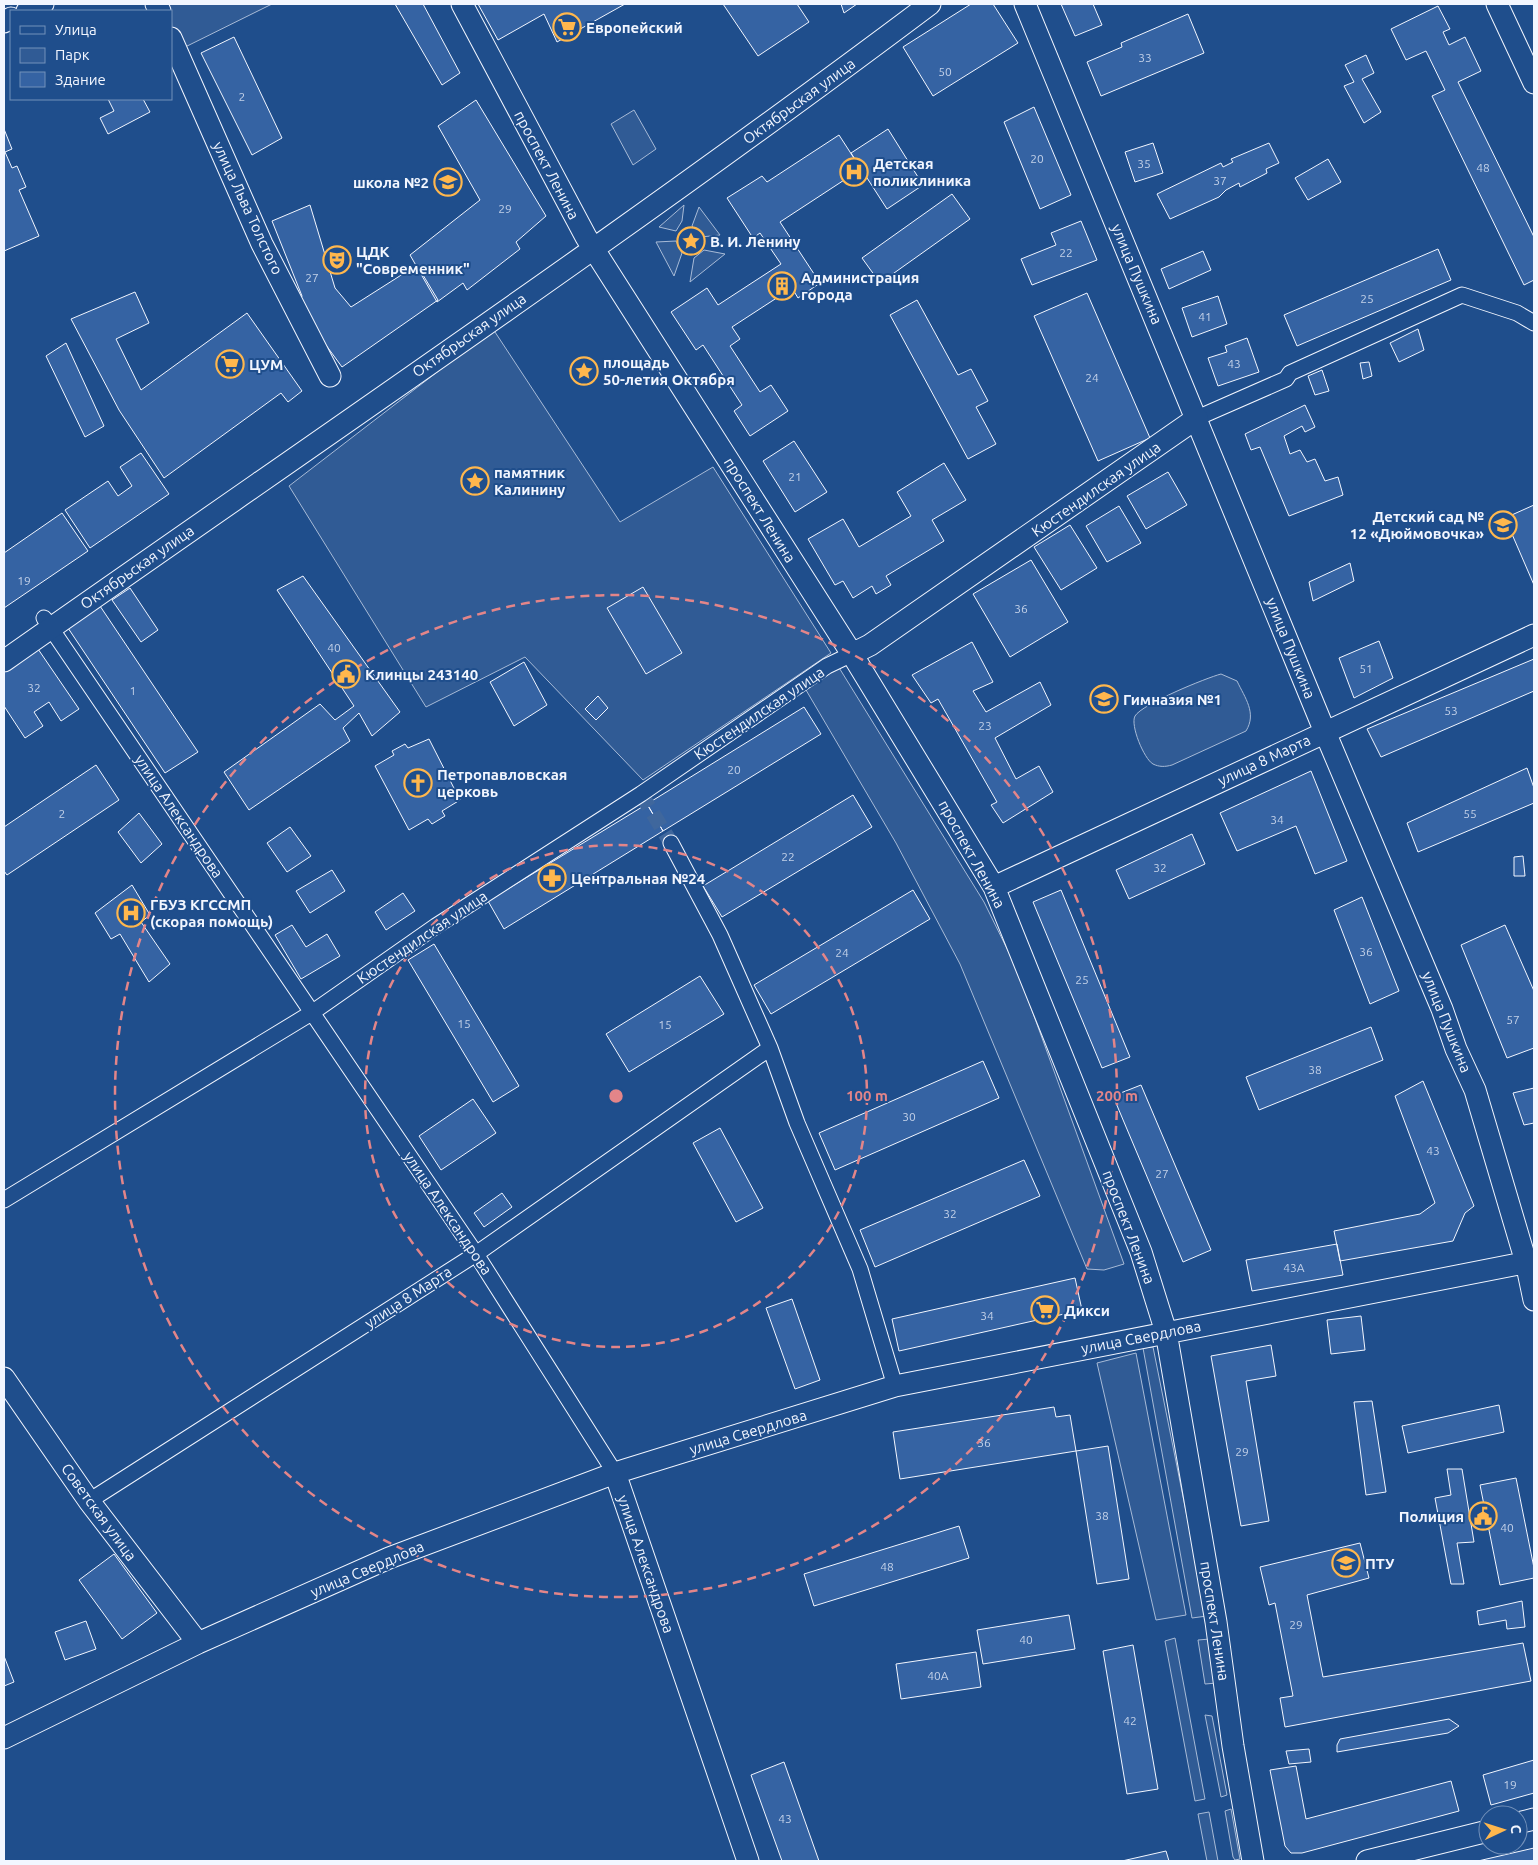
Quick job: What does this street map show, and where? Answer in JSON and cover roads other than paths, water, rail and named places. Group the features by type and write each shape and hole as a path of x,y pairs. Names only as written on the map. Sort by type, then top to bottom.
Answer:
{"main road":[{"path":"28,10 43,4"},
{"name":"проспект Ленина","path":"462,4 589,243 852,654 994,888 1140,1252 1166,1332 1215,1612 1233,1746 1253,1861"},
{"name":"Октябрьская улица","path":"589,243 917,4"},
{"name":"Октябрьская улица","path":"4,646 48,622 589,243 813,92 930,4"},
{"name":"улица Пушкина","path":"1025,4 1325,732 1442,1009 1456,1050 1475,1090 1530,1262 1534,1300"},
{"path":"1496,4 1534,83"},
{"name":"улица Льва Толстого","path":"172,40 262,244 330,376"},
{"name":"Кюстендилская улица","path":"852,654 870,646 1197,418"},
{"name":"Октябрьская улица","path":"4,661 48,622"},
{"name":"улица 8 Марта","path":"994,888 1534,635"},
{"name":"улица Свердлова","path":"4,1738 198,1643 389,1558 615,1472 896,1386 1530,1262"},
{"name":"Советская улица","path":"4,1378 89,1501 198,1643"},
{"name":"улица Александрова","path":"615,1472 748,1861"},
{"path":"1367,1861 1478,1833"}],"street":[{"name":"Кюстендилская улица","path":"1197,418 1286,379 1290,373 1462,295 1517,313 1534,323"},
{"name":"улица Александрова","path":"48,622 476,1254 615,1472"},
{"name":"Кюстендилская улица","path":"4,1200 313,1012 436,926 641,794 827,666 852,654"},
{"path":"671,843 720,935 770,1048 797,1124 860,1269 896,1386"},
{"name":"улица 8 Марта","path":"89,1501 476,1254 770,1048"}],"tunnel":[{"path":"641,794 671,843"}],"place":[{"name":"Европейский","path":"567,27"},
{"name":"Детская поликлиника","path":"854,172"},
{"name":"школа №2","path":"448,182"},
{"name":"В. И. Ленину","path":"691,241"},
{"name":"ЦДК \"Современник\"","path":"337,260"},
{"name":"Администрация города","path":"782,286"},
{"name":"ЦУМ","path":"230,364"},
{"name":"площадь 50-летия Октября","path":"584,371"},
{"name":"памятник Калинину","path":"475,481"},
{"name":"Детский сад № 12 «Дюймовочка»","path":"1503,525"},
{"name":"Клинцы 243140","path":"346,674"},
{"name":"Гимназия №1","path":"1104,699"},
{"name":"Петропавловская церковь","path":"418,783"},
{"name":"Центральная №24","path":"552,878"},
{"name":"ГБУЗ КГССМП (скорая помощь)","path":"131,913"},
{"name":"Дикси","path":"1045,1310"},
{"name":"Полиция","path":"1483,1516"},
{"name":"ПТУ","path":"1346,1563"}]}
